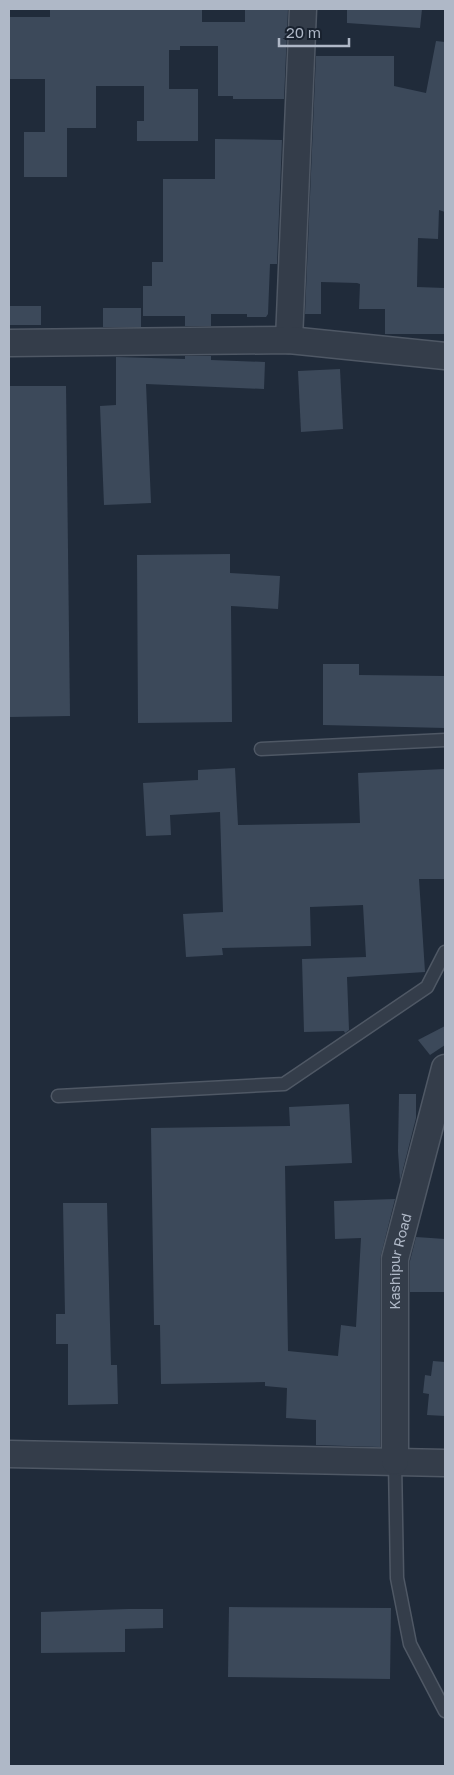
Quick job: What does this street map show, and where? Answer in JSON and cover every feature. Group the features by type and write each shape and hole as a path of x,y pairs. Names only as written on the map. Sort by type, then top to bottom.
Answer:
{"street":[{"path":"289,340 303,9"},
{"path":"9,343 289,340 445,356"},
{"name":"Kashipur Road","path":"395,1461 395,1259 445,1068"},
{"path":"9,1454 445,1463"}],"lane":[{"path":"261,749 445,740"},
{"path":"58,1096 284,1084 427,986 445,952"},
{"path":"395,1461 397,1578 410,1644 445,1711"}],"building":[{"path":"50,9 202,9 202,22 245,22 245,9 288,9 284,99 233,99 233,96 218,96 218,46 180,46 180,50 169,50 169,89 198,89 198,141 137,141 137,121 144,121 144,86 96,86 96,128 67,128 67,177 24,177 24,132 45,132 45,79 9,79 9,17 50,17"},
{"path":"347,9 422,9 420,28 347,23"},
{"path":"436,41 445,42 445,212 439,210 438,239 418,238 417,287 445,288 445,334 385,334 385,309 359,309 360,284 357,283 321,282 321,314 305,314 316,56 394,56 394,86 426,93"},
{"path":"215,139 282,140 277,264 270,264 268,314 266,317 247,317 247,314 211,314 211,326 185,326 185,316 143,316 143,286 152,286 152,262 163,262 163,179 215,179"},
{"path":"9,306 41,306 41,325 9,325"},
{"path":"103,308 141,308 141,327 103,327"},
{"path":"185,356 211,356 211,360 265,362 264,389 146,384 151,503 104,505 100,406 116,405 116,357 185,359"},
{"path":"340,369 343,429 301,432 298,371"},
{"path":"9,386 66,386 70,716 10,717"},
{"path":"230,554 230,573 280,576 278,609 231,606 232,722 138,723 137,555"},
{"path":"323,664 359,664 359,675 445,676 445,728 323,725"},
{"path":"235,768 238,825 360,823 358,773 445,769 445,879 419,879 425,972 347,977 349,1030 345,1033 344,1031 304,1032 302,959 366,957 363,905 310,907 311,946 222,948 223,955 186,957 183,914 223,912 220,812 170,815 171,835 146,836 143,783 198,780 198,770"},
{"path":"445,1026 445,1045 430,1055 418,1040"},
{"path":"399,1094 416,1094 416,1118 400,1181 398,1151"},
{"path":"349,1104 352,1163 285,1166 288,1351 338,1356 341,1325 356,1327 361,1238 335,1239 334,1201 395,1199 380,1259 380,1447 316,1445 316,1420 286,1418 287,1388 265,1386 265,1382 161,1384 160,1325 154,1325 151,1128 290,1126 289,1107"},
{"path":"63,1203 107,1203 111,1365 117,1365 118,1404 68,1405 68,1344 56,1344 56,1314 65,1314"},
{"path":"416,1237 445,1239 445,1292 410,1292 410,1261"},
{"path":"433,1361 445,1362 445,1416 427,1415 429,1394 423,1393 425,1375 431,1376"},
{"path":"229,1607 391,1608 390,1679 228,1677"},
{"path":"163,1609 163,1628 125,1629 125,1652 41,1653 41,1612"}]}
